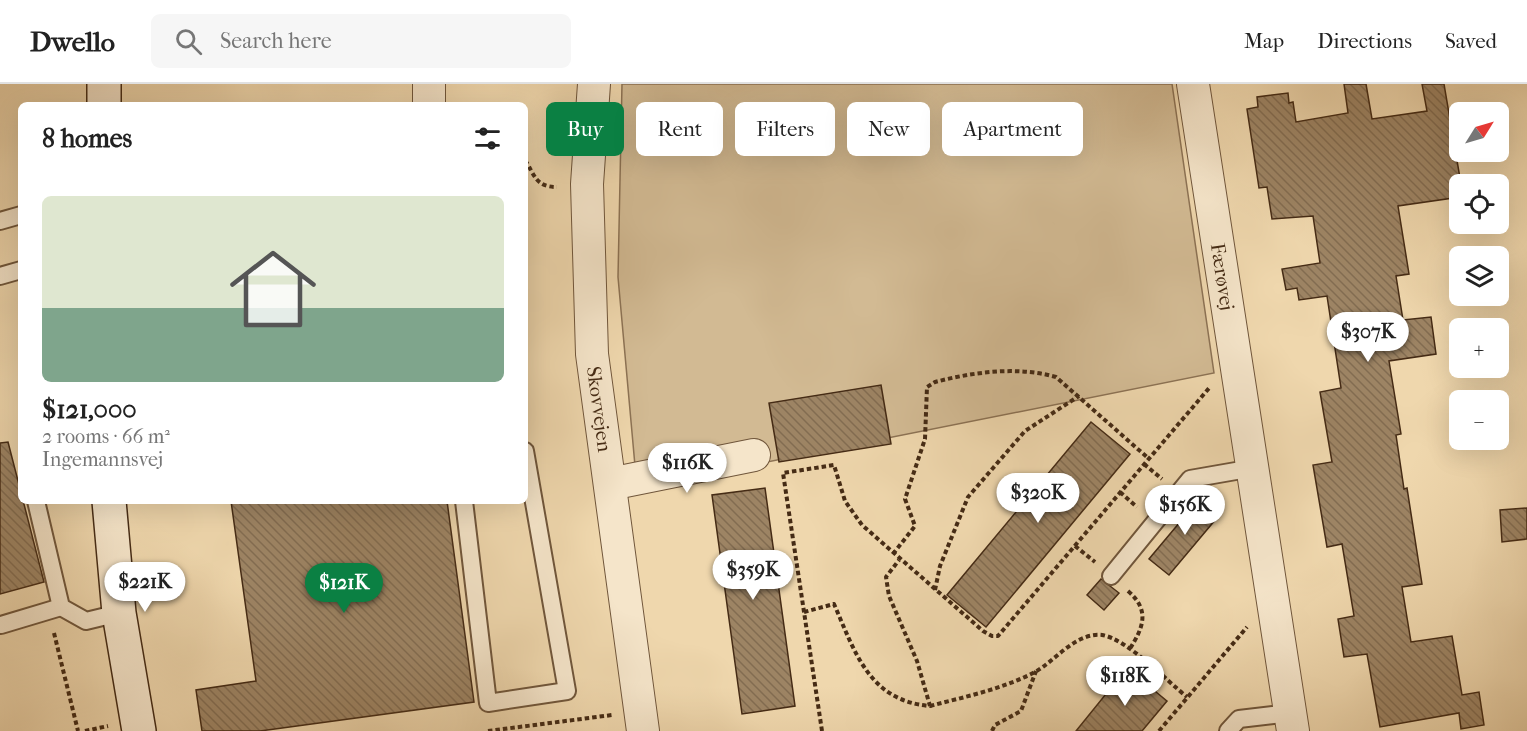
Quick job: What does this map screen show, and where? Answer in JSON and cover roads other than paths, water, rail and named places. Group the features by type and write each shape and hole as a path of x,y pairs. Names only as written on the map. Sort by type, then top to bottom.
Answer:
{"street":[{"path":"104,84 104,102"},
{"path":"429,84 429,102"},
{"name":"Skovvejen","path":"594,84 587,184 592,354 641,721"},
{"name":"Færøvej","path":"1193,84 1292,722"},
{"path":"610,484 754,455"},
{"path":"109,504 120,613 139,731"}],"lane":[{"path":"0,221 18,216"},
{"path":"0,276 18,271"},
{"path":"464,504 488,703 567,691 528,468"},
{"path":"1111,576 1190,479 1252,468"},
{"path":"37,504 61,607"},
{"path":"1,625 61,607 86,621 120,613"},
{"name":"Færøvej","path":"1228,731 1239,718 1292,722"}]}
